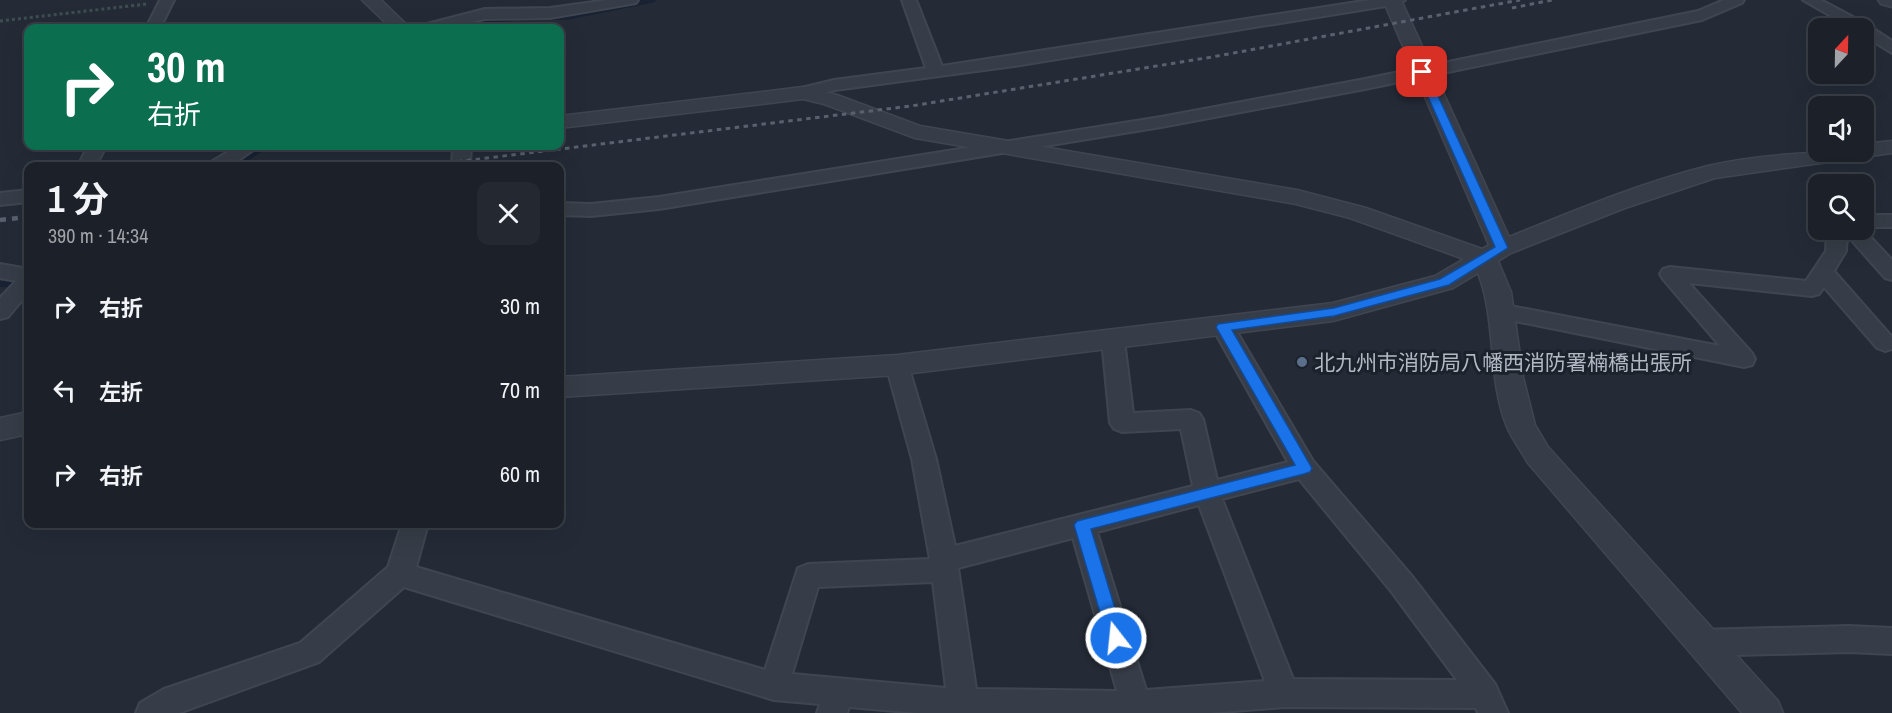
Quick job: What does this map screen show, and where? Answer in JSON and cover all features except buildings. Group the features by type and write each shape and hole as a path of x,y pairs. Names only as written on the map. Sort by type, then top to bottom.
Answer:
{"street":[{"path":"371,0 397,24"},
{"path":"444,24 485,14 550,13 631,0"},
{"path":"909,0 922,30 934,70"},
{"path":"564,122 803,93 834,85 1014,61 1394,0 1493,253 1509,377 1521,426 1538,455 1701,643 1765,713"},
{"path":"564,209 591,210 659,203 1161,122 1702,15 1737,0"},
{"path":"1810,0 1861,27 1892,48"},
{"path":"1887,0 1892,2"},
{"path":"155,24 166,1"},
{"path":"803,93 830,99 915,132 1297,197 1493,253"},
{"path":"1874,149 1892,147"},
{"path":"224,162 244,150"},
{"path":"564,387 897,364 1334,312 1444,282 1493,253 1617,203 1712,172 1808,159"},
{"path":"0,199 24,196"},
{"path":"1874,220 1892,221"},
{"path":"1500,310 1744,359 1670,274 1812,289 1836,251 1837,240"},
{"path":"1862,240 1892,273"},
{"path":"0,271 24,277"},
{"path":"1823,272 1885,344"},
{"path":"0,312 24,283"},
{"path":"1223,327 1304,468 1401,584 1489,704"},
{"path":"1113,340 1122,423 1191,419 1207,493 1284,693"},
{"path":"897,364 924,459 945,565 962,708"},
{"path":"0,429 24,424"},
{"path":"774,686 808,576 945,565 1082,525 1304,468"},
{"path":"1082,525 1136,705"},
{"path":"151,713 175,699 309,653 400,574 414,528"},
{"path":"400,574 774,686 836,702 962,708 1136,705 1284,693 1489,704"},
{"path":"1701,643 1849,639 1892,641"}],"path":[{"path":"0,21 166,1"}],"waterway":[{"path":"469,24 497,19 569,17 653,0"},
{"path":"241,162 260,150"},
{"path":"0,284 24,285"}],"railway":[{"path":"564,149 911,106 1212,57 1520,0"},
{"path":"1512,8 1552,0"},
{"path":"455,162 552,150"},
{"path":"0,220 24,217"}],"place":[{"name":"北九州市消防局八幡西消防署楠橋出張所","path":"1302,362"}],"route":[{"path":"1116,638 1082,525 1304,468 1223,327 1334,312 1444,282 1502,248 1422,72"}]}
